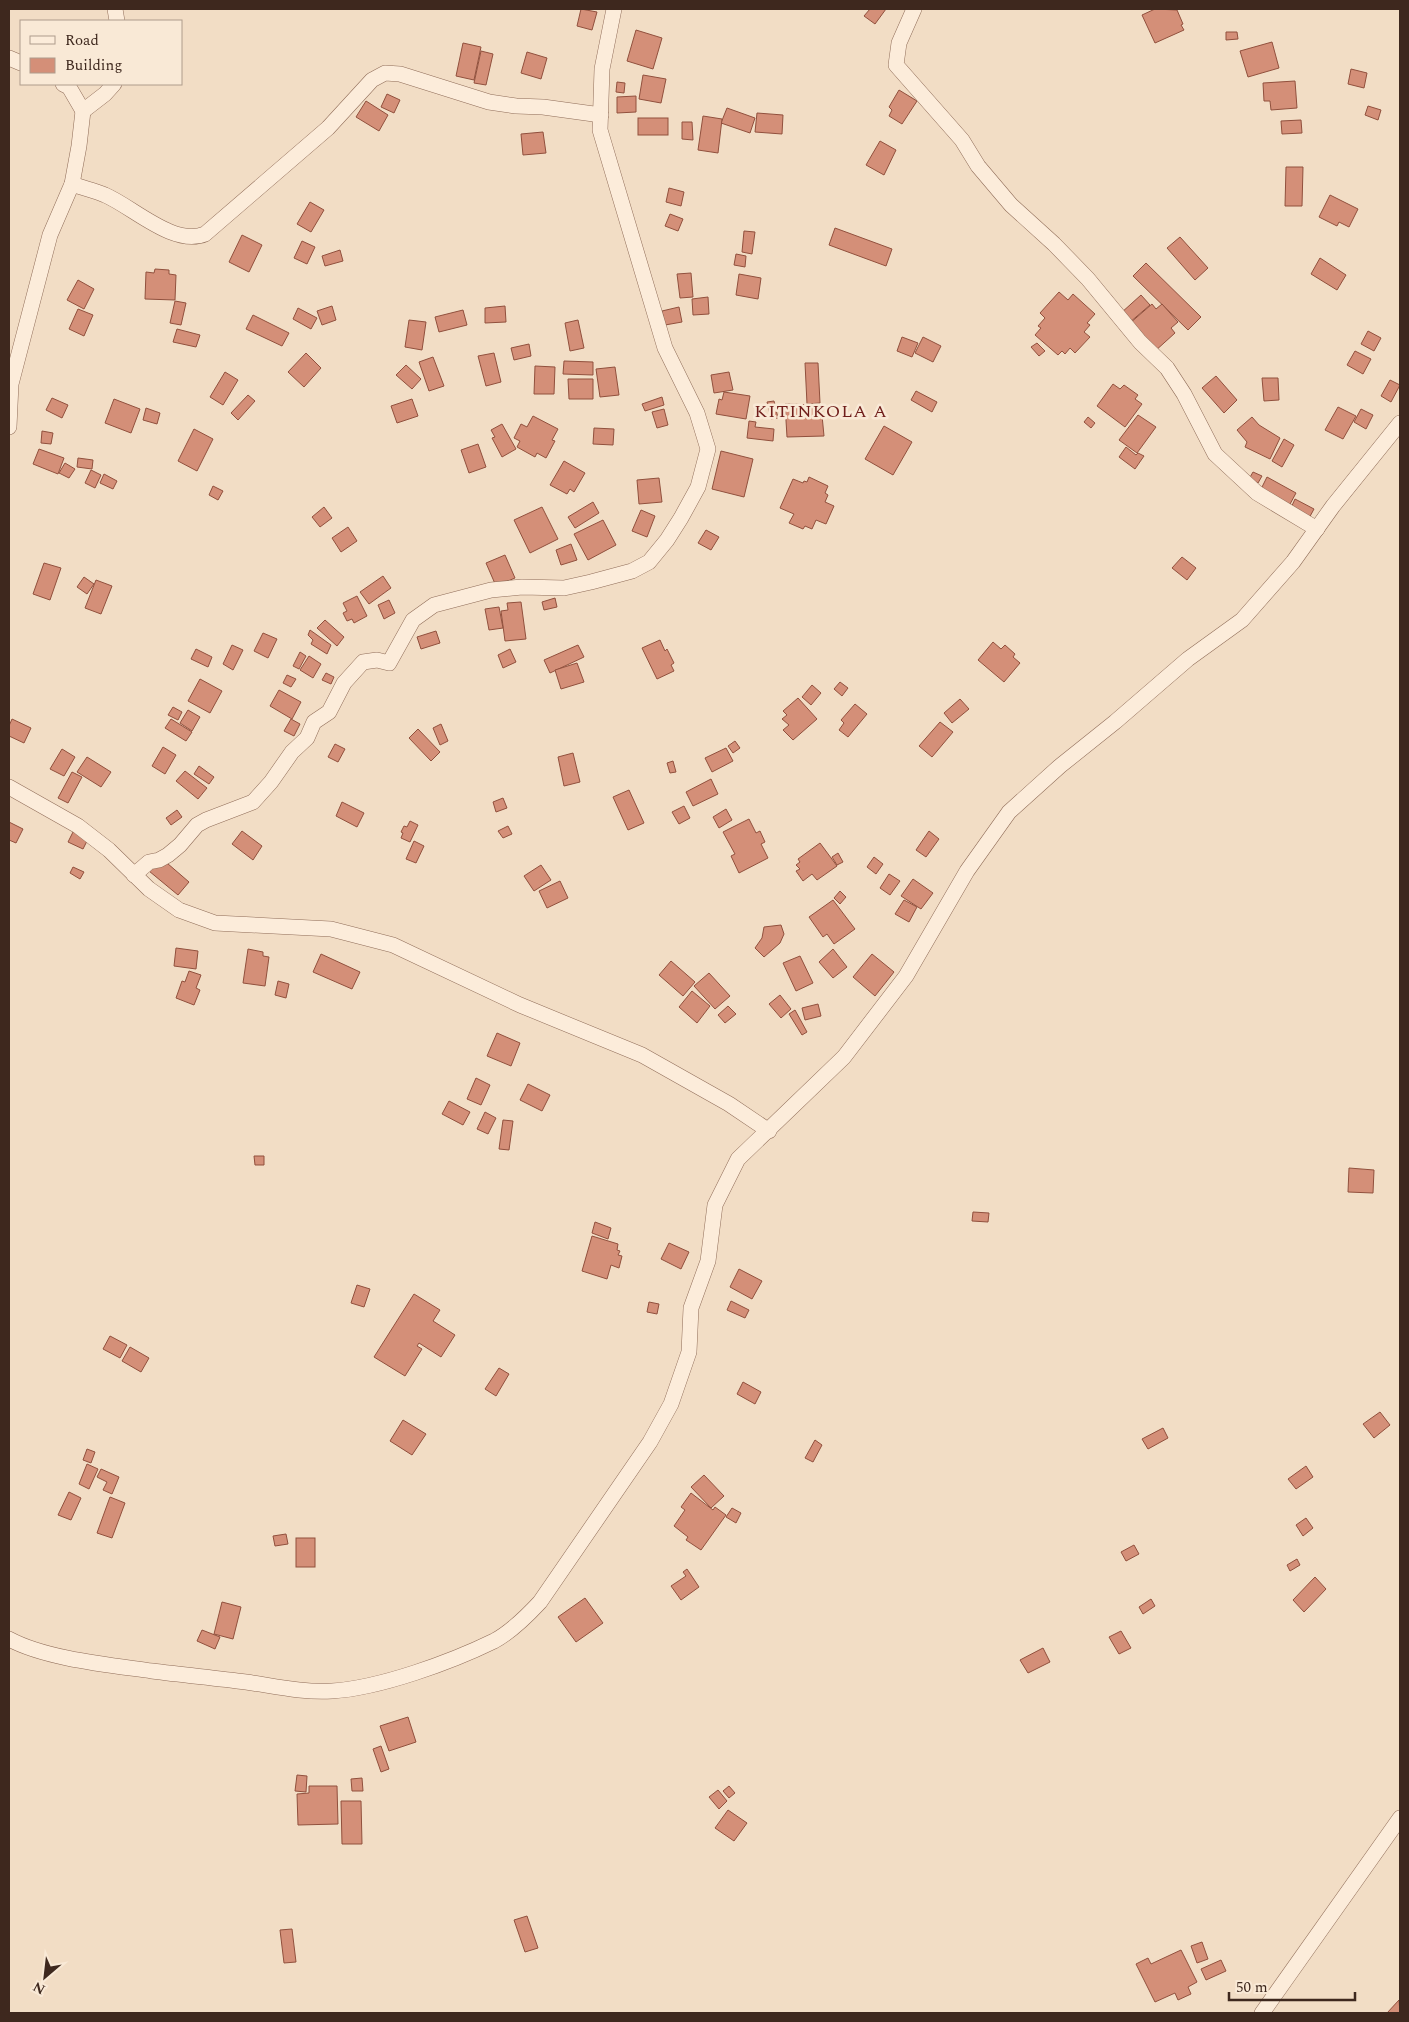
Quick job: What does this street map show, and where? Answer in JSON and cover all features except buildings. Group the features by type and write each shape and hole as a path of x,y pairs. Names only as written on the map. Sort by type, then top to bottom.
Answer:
{"street":[{"path":"134,875 149,862 159,860 168,855 202,823 218,814 253,802 271,782 292,752 307,738 314,722 329,712 344,683 363,662 377,660 389,663 408,626 422,612 434,605 491,590 522,587 564,588 632,571 649,562 682,518 698,487 708,449 697,413 665,348 600,130 602,69 614,9"},
{"path":"914,9 899,43 896,65 962,140 978,166 1011,205 1054,244 1088,279 1140,342 1167,368 1184,394 1215,454 1256,493 1317,529"},
{"path":"72,184 107,196 147,220 175,232 187,237 198,237 205,234 328,128 372,80 384,73 400,74 489,102 600,115"},
{"path":"9,427 10,384 50,235 72,184 83,111 70,87 65,85"},
{"path":"83,111 105,94 113,85"},
{"path":"9,1639 18,1644 49,1653 105,1664 291,1689 332,1691 373,1684 413,1673 495,1640 525,1618 540,1602 650,1442 671,1404 689,1352 691,1308 708,1261 712,1218 718,1196 738,1160 770,1131 844,1057 906,976 967,871 1009,812 1060,766 1115,722 1188,659 1242,620 1293,562 1400,423"},
{"path":"9,787 78,826 109,850 149,889 179,910 214,924 332,929 393,945 520,1005 642,1055 728,1104 770,1131"},
{"path":"1262,2013 1400,1818"}],"district":[{"name":"KITINKOLA A","path":"821,411"}]}
